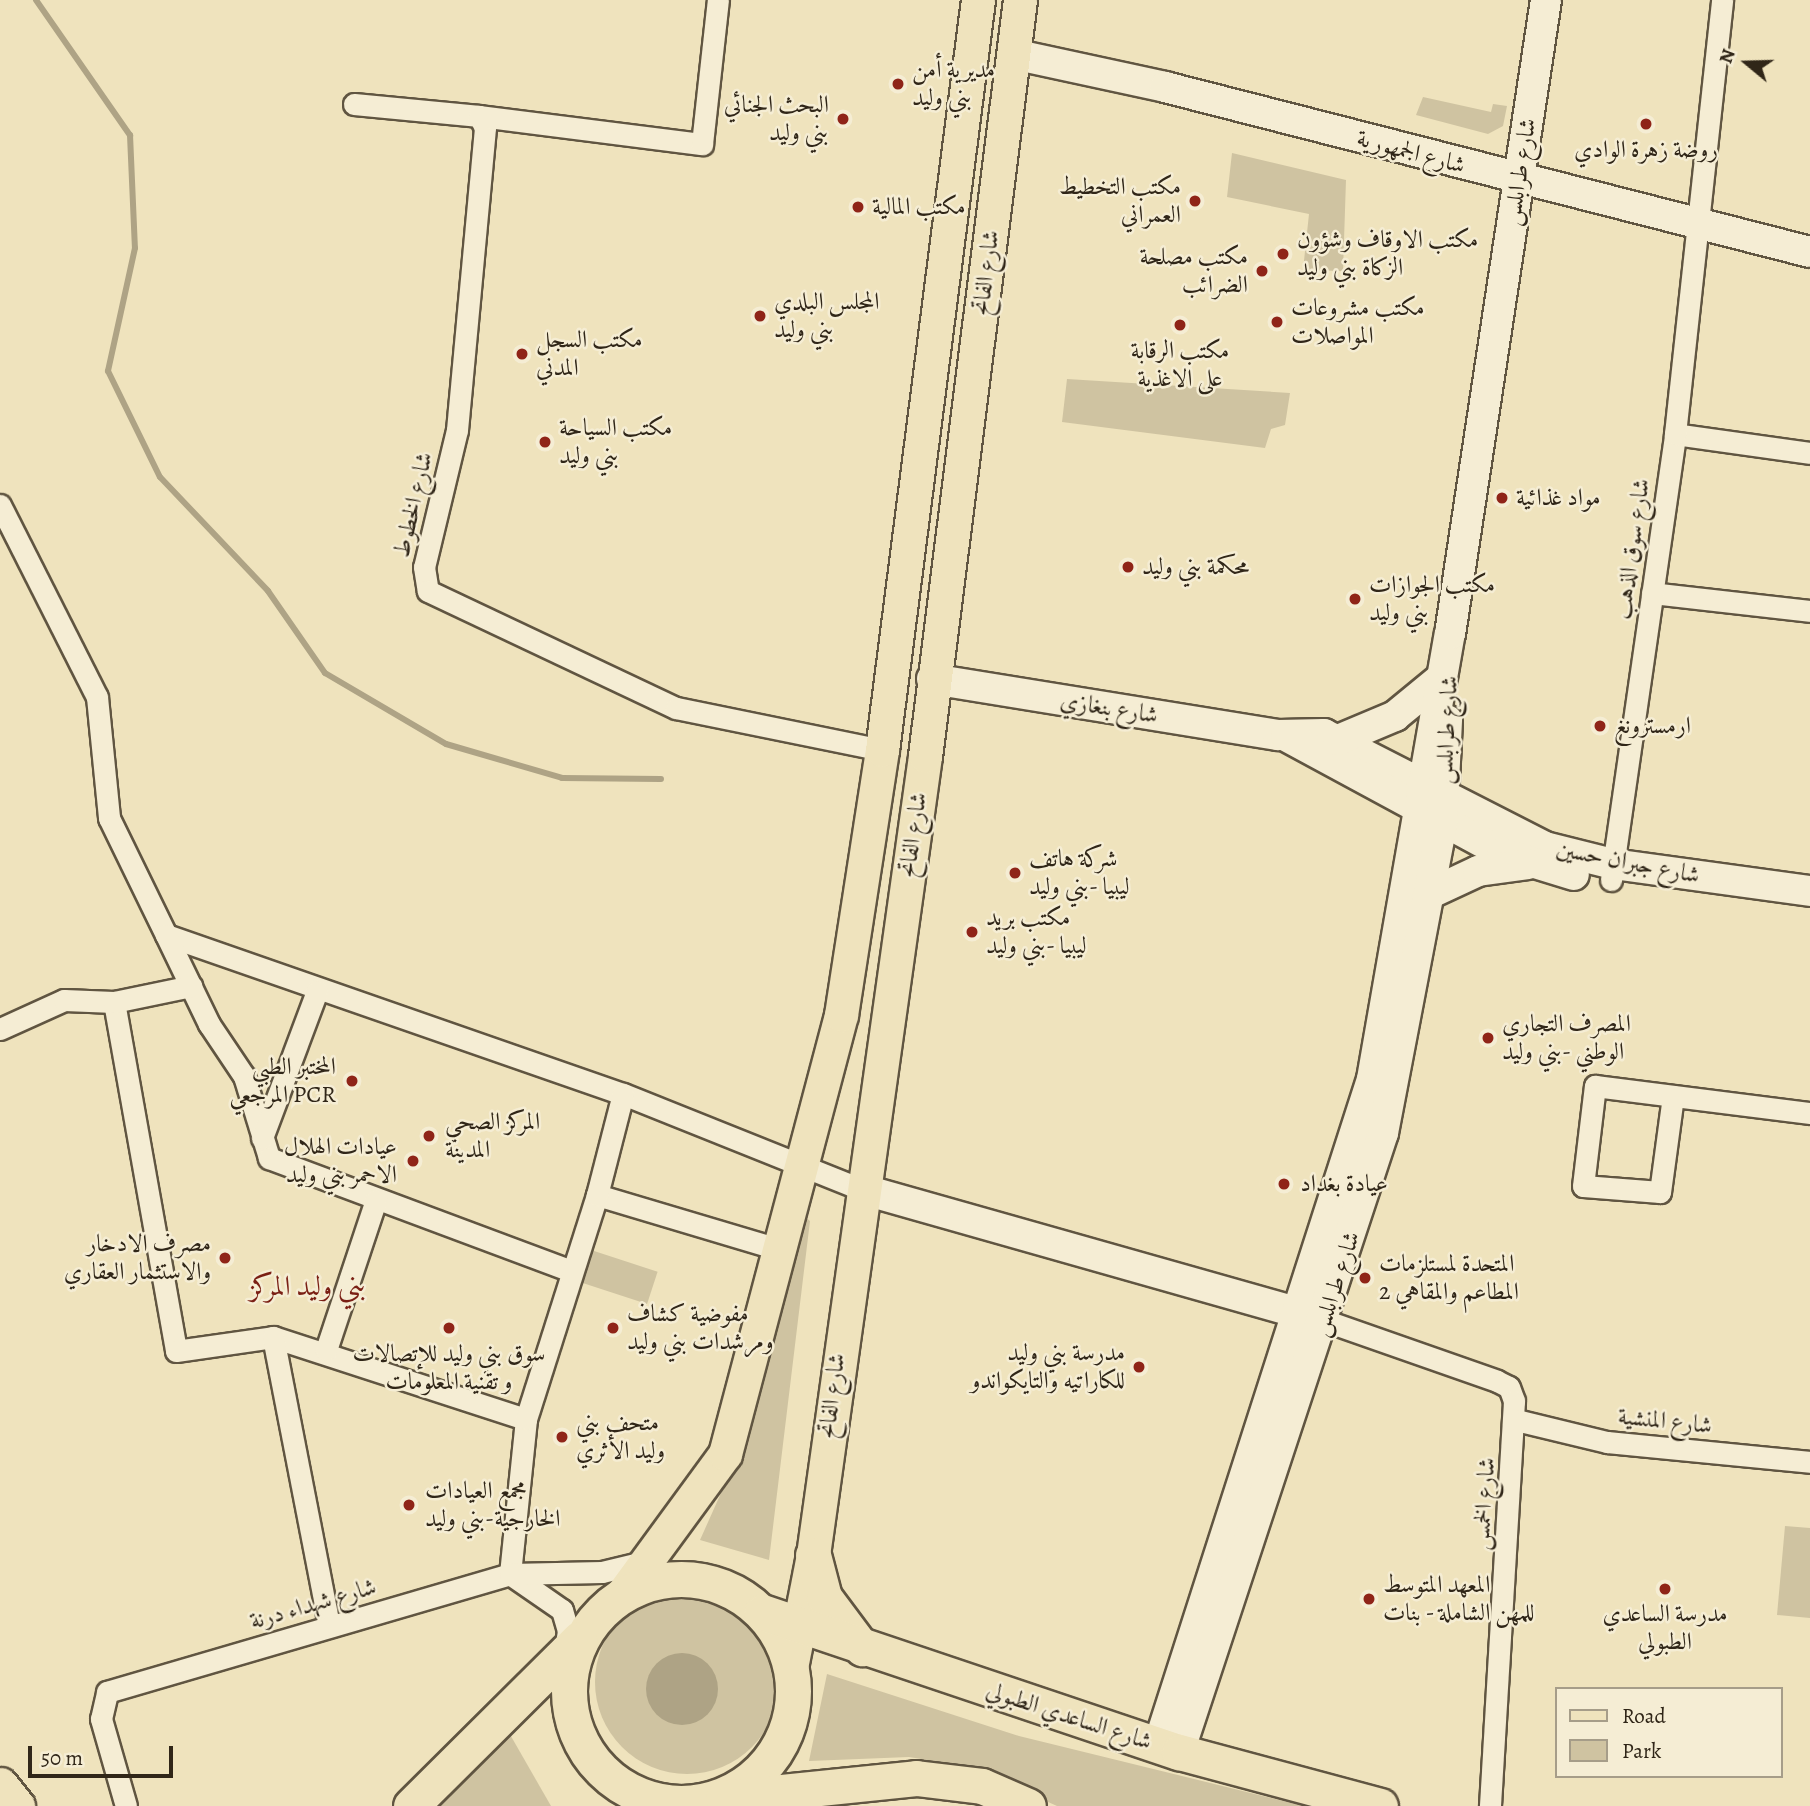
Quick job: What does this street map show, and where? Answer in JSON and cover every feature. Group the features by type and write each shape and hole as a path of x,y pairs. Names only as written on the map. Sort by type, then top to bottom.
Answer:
{"highway":[{"path":"813,1555 824,1597 862,1648"},
{"path":"411,1806 564,1656 621,1596 661,1580 698,1579 732,1590 762,1612 791,1668 788,1725 774,1754 752,1778 713,1799"},
{"name":"شارع الساعدي الطبولي","path":"762,1612 802,1629 1168,1749 1380,1806"},
{"path":"588,1629 572,1669 577,1732 617,1783 661,1805 916,1778 982,1786 1028,1806"},
{"path":"0,1785 17,1806"}],"main road":[{"name":"شارع الفاتح","path":"621,1596 651,1560 724,1454 781,1251 850,965 882,750 978,0"},
{"name":"شارع الفاتح","path":"791,1668 802,1629 813,1555 861,1189 893,976 1020,0"},
{"name":"شارع طرابلس","path":"1168,1749 1312,1316 1383,1133 1442,823 1432,785 1439,680 1450,634 1546,0"},
{"name":"شارع الجمهورية","path":"1013,54 1166,87 1518,181 1810,252"},
{"name":"شارع طرابلس","path":"1312,1316 1372,1079 1416,808 1432,785 1445,737 1450,634"},
{"name":"شارع بنغازي","path":"932,679 1286,736 1338,740"},
{"path":"1338,740 1378,725 1439,680"},
{"path":"1286,736 1442,823 1531,864"},
{"path":"1445,737 1477,813"},
{"name":"شارع جبران حسين","path":"1338,740 1432,785 1477,813 1545,847 1612,872"},
{"path":"1380,790 1409,848"},
{"path":"1429,894 1478,871 1531,864 1810,891"},
{"path":"850,965 893,976"},
{"path":"861,1189 1312,1316"}],"street":[{"path":"354,104 479,116 702,144 718,0"},
{"name":"شارع سوق الذهب","path":"1612,872 1675,434 1700,225 1722,0"},
{"name":"شارع الخطوط","path":"479,116 485,141 457,430 424,567 428,591 676,708 882,750"},
{"path":"1675,434 1810,453"},
{"path":"0,505 97,697 109,818 191,986 244,1076 269,1158 571,1271"},
{"path":"1652,593 1810,611"},
{"path":"166,935 294,975 317,991 623,1094 802,1163 861,1189"},
{"path":"0,1029 64,1000 114,1002 191,986"},
{"path":"262,1139 317,991"},
{"path":"114,1002 176,1351 273,1337 326,1350 526,1419"},
{"path":"1673,1096 1660,1192 1583,1186 1595,1086 1810,1113"},
{"path":"564,1656 568,1631 562,1610 510,1574 526,1419 597,1195 623,1094"},
{"path":"597,1195 781,1251"},
{"path":"326,1350 376,1200"},
{"name":"شارع الخمس","path":"1312,1316 1509,1387 1516,1420 1490,1806"},
{"path":"273,1337 329,1626"},
{"name":"شارع المنشية","path":"1516,1420 1606,1442 1810,1462"},
{"name":"شارع شهداء درنة","path":"126,1806 101,1719 107,1692 510,1574 602,1572 651,1560"}],"green space":[{"path":"1423,97 1491,112 1493,104 1507,106 1503,126 1488,134 1416,115"},
{"path":"1232,153 1346,180 1343,271 1303,270 1309,214 1227,197"},
{"path":"1067,379 1290,393 1285,425 1271,429 1265,448 1062,422"},
{"path":"803,1215 810,1221 769,1560 700,1540 738,1455"},
{"path":"591,1250 658,1272 647,1304 580,1282"},
{"path":"1785,1526 1810,1528 1810,1618 1777,1615"},
{"path":"687,1590 722,1597 752,1617 772,1647 779,1682 772,1717 752,1747 722,1767 687,1774 652,1767 622,1747 602,1717 595,1682 602,1647 622,1617 652,1597"},
{"path":"827,1674 1019,1736 1304,1806 1057,1806 970,1767 909,1757 809,1761"},
{"path":"508,1731 551,1806 437,1806"}],"shaded area":[{"path":"682,1653 702,1659 712,1669 718,1689 712,1709 702,1719 682,1725 662,1719 652,1709 646,1689 652,1669 662,1659"}],"waterway":[{"path":"36,0 130,135 135,248 108,371 160,477 268,591 325,673 446,744 562,778 661,779"}],"place":[{"name":"مديرية أمن بني وليد","path":"898,84"},
{"name":"البحث الجنائي بني وليد","path":"843,119"},
{"name":"روضة زهرة الوادي","path":"1646,124"},
{"name":"مكتب التخطيط العمراني","path":"1195,201"},
{"name":"مكتب المالية","path":"858,207"},
{"name":"مكتب الاوقاف وشؤون الزكاة بني وليد","path":"1283,254"},
{"name":"مكتب مصلحة الضرائب","path":"1262,271"},
{"name":"المجلس البلدي بني وليد","path":"760,316"},
{"name":"مكتب مشروعات المواصلات","path":"1277,322"},
{"name":"مكتب الرقابة على الاغذية","path":"1180,325"},
{"name":"مكتب السجل المدني","path":"522,354"},
{"name":"مكتب السياحة بني وليد","path":"545,442"},
{"name":"مواد غذائية","path":"1502,498"},
{"name":"محكمة بني وليد","path":"1128,567"},
{"name":"مكتب الجوازات بني وليد","path":"1355,599"},
{"name":"ارمسترونغ","path":"1600,726"},
{"name":"شركة هاتف ليبيا -بني وليد","path":"1015,873"},
{"name":"مكتب بريد ليبيا -بني وليد","path":"972,932"},
{"name":"المصرف التجاري الوطني -بني وليد","path":"1488,1038"},
{"name":"المختبر الطبي المرجعي PCR","path":"352,1081"},
{"name":"المركز الصحي المدينة","path":"429,1136"},
{"name":"عيادات الهلال الاحمر بني وليد","path":"413,1161"},
{"name":"عيادة بغداد","path":"1284,1184"},
{"name":"مصرف الادخار والاستثمار العقاري","path":"225,1258"},
{"name":"المتحدة لمستلزمات المطاعم والمقاهي 2","path":"1365,1278"},
{"name":"سوق بني وليد للإتصالات و تقنية المعلومات","path":"449,1328"},
{"name":"مفوضية كشاف ومرشدات بني وليد","path":"613,1328"},
{"name":"مدرسة بني وليد للكاراتيه والتايكواندو","path":"1139,1367"},
{"name":"متحف بني وليد الأثري","path":"562,1437"},
{"name":"مجمع العيادات الخارجية-بني وليد","path":"409,1505"},
{"name":"مدرسة الساعدي الطبولي","path":"1665,1589"},
{"name":"المعهد المتوسط للمهن الشاملة - بنات","path":"1369,1599"}],"district":[{"name":"بني وليد المركز","path":"308,1286"}]}
